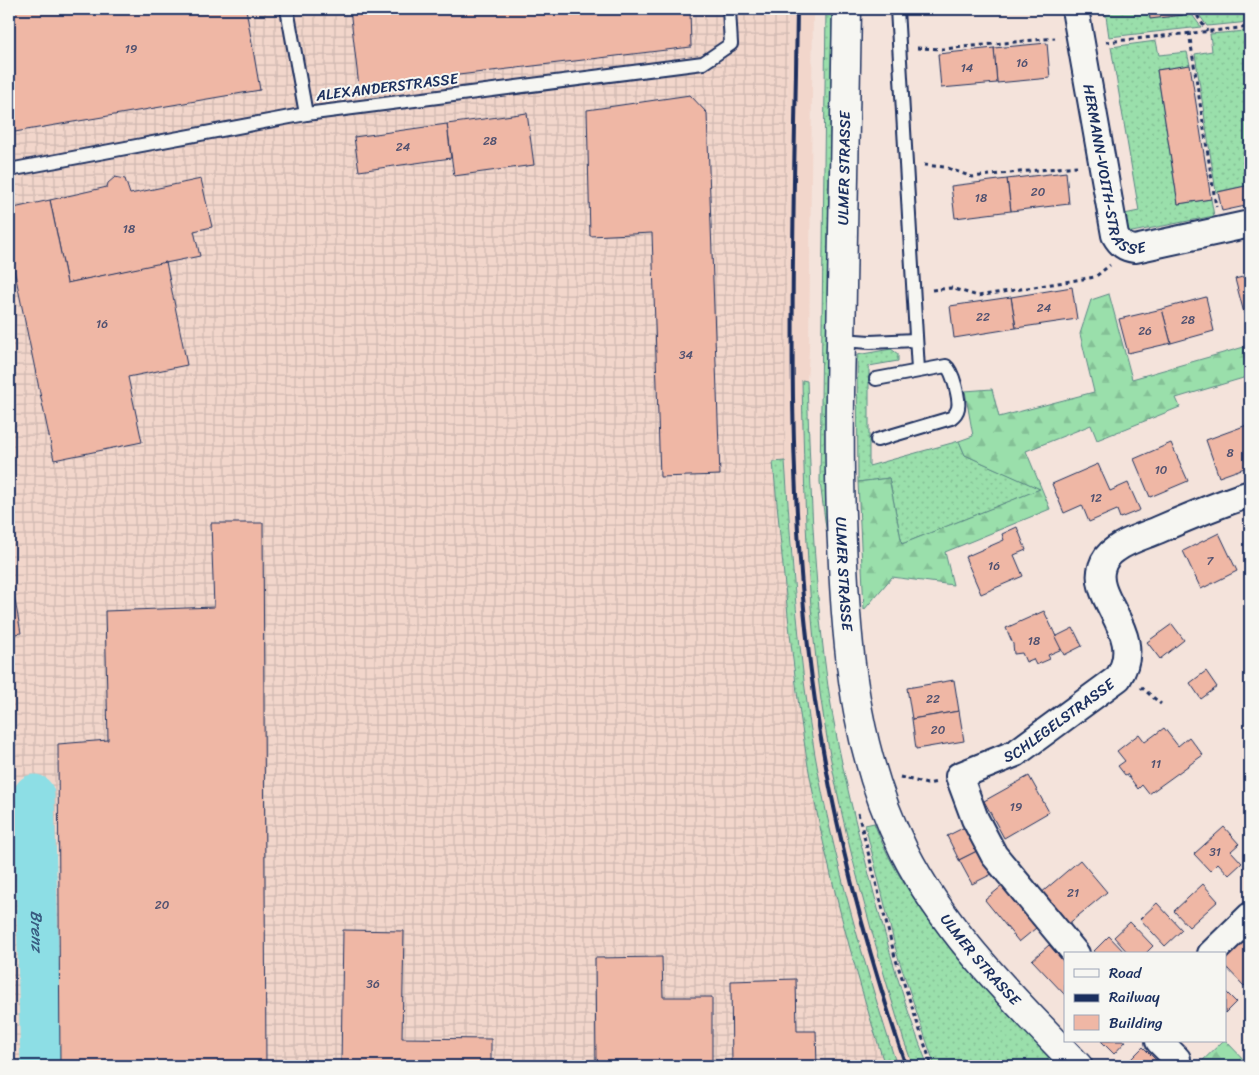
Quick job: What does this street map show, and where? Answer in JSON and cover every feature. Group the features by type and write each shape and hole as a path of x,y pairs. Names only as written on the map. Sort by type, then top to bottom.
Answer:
{"main road":[{"name":"ULMER STRASSE","path":"848,9 839,483 846,618 856,706 873,775 904,851 934,902 985,967 1078,1066"}],"street":[{"name":"HERMANN-VOITH-STRASSE","path":"1075,9 1115,235 1122,245 1135,249 1250,224"},
{"name":"SCHLEGELSTRASSE","path":"1074,952 994,855 975,819 959,776 1016,753 1118,678 1126,663 1126,644 1101,576 1102,567 1116,549 1220,504 1250,494"},
{"path":"1213,952 1250,916"}],"lane":[{"path":"287,9 306,114"},
{"name":"ALEXANDERSTRASSE","path":"9,170 306,114 703,63 731,44 728,9"},
{"path":"897,9 918,370"},
{"path":"841,340 870,342 916,340"},
{"path":"876,379 942,366 950,368 958,405 956,414 951,418 877,440"}],"path":[{"path":"1193,9 1207,30"},
{"path":"899,46 943,49 1080,41 1249,27 1250,47"},
{"path":"1189,32 1219,230"},
{"path":"906,165 935,165 972,177 1102,163"},
{"path":"914,292 951,288 978,296 1095,277 1108,269 1122,245"},
{"path":"899,777 927,784"},
{"path":"860,821 895,957 932,1066"}],"shaded area":[{"path":"9,9 788,9 785,461 773,462 794,678 809,768 852,959 885,1066 9,1066"},
{"path":"788,9 813,9 809,351 807,381 802,380 805,497 812,616 833,766 852,861 879,959 913,1066 897,1066 867,974 831,836 815,754 803,672 785,461"}],"green space":[{"path":"826,9 832,9 825,440 829,551 820,482"},
{"path":"1105,9 1149,9 1150,18 1183,14 1182,9 1188,9 1201,27 1109,37"},
{"path":"1195,9 1247,9 1250,22 1207,26"},
{"path":"1246,31 1250,62 1250,185 1216,192 1195,54 1212,51 1210,34"},
{"path":"1156,41 1159,55 1187,52 1190,65 1157,70 1178,204 1211,199 1214,216 1127,233 1124,214 1139,211 1111,47"},
{"path":"1109,294 1132,379 1244,347 1248,359 1250,359 1250,376 1176,398 1180,407 1097,440 1091,425 1026,451 1050,509 945,552 953,585 892,577 864,610 858,482 889,478 902,544 1040,489 965,455 959,441 973,436 965,391 992,389 999,417 1094,392 1080,334 1091,300"},
{"path":"891,349 898,354 898,361 869,366 869,466 959,441 965,455 1041,489 902,544 889,478 858,482 857,355"},
{"path":"802,380 807,381 817,588 832,714 850,800 878,909 904,1000 928,1066 913,1066 904,1041 853,861 833,769 818,677 808,566"},
{"path":"785,461 800,645 815,755 831,834 851,912 897,1066 885,1066 842,918 815,804 792,652 773,462"},
{"path":"874,823 907,889 954,953 1059,1066 935,1066 897,954 865,825"},
{"path":"1226,1041 1250,1066 1197,1066 1222,1042"}],"building":[{"path":"9,9 246,9 260,90 9,133"},
{"path":"350,9 690,9 691,47 359,87"},
{"path":"1149,9 1182,9 1183,15 1150,19"},
{"path":"1047,43 1050,78 997,83 994,48"},
{"path":"994,48 997,83 941,88 938,54"},
{"path":"1190,65 1211,199 1178,204 1157,70"},
{"path":"690,95 707,113 720,475 660,477 652,233 590,236 587,110"},
{"path":"527,113 534,165 454,176 447,124"},
{"path":"447,124 451,158 359,171 354,137"},
{"path":"1066,172 1069,204 1011,211 1007,179"},
{"path":"115,177 125,179 130,194 201,179 212,227 194,231 200,256 67,283 50,200 107,187 108,183"},
{"path":"1007,179 1011,211 955,218 951,186"},
{"path":"1250,185 1250,205 1222,211 1218,192"},
{"path":"50,200 67,283 166,262 187,365 128,377 142,442 54,460 9,245 9,209"},
{"path":"1250,275 1250,311 1244,313 1235,279"},
{"path":"1072,287 1077,319 1016,328 1011,297"},
{"path":"1011,297 1016,328 954,338 950,306"},
{"path":"1206,297 1214,331 1171,343 1162,309"},
{"path":"1162,309 1171,343 1128,353 1119,319"},
{"path":"1247,425 1250,433 1250,466 1219,477 1206,440"},
{"path":"1171,443 1188,481 1150,497 1134,459"},
{"path":"1098,464 1110,491 1128,483 1140,510 1120,518 1117,510 1089,522 1082,505 1064,513 1052,484"},
{"path":"211,523 263,523 266,1066 60,1066 58,744 108,740 105,611 214,607"},
{"path":"1017,527 1026,550 1014,555 1023,576 981,594 965,557 1004,540 1002,534"},
{"path":"1219,533 1237,571 1201,589 1183,551"},
{"path":"9,568 21,633 9,635"},
{"path":"1044,611 1062,649 1048,655 1050,659 1036,665 1033,659 1026,662 1022,653 1014,654 1013,644 1006,628"},
{"path":"1172,624 1184,640 1160,659 1147,642"},
{"path":"1073,628 1082,646 1064,655 1055,637"},
{"path":"1206,671 1217,687 1201,699 1190,683"},
{"path":"954,680 959,711 912,719 907,688"},
{"path":"959,711 964,741 916,749 912,719"},
{"path":"1164,728 1178,746 1189,737 1203,755 1149,794 1142,785 1138,789 1127,774 1125,775 1118,766 1125,761 1117,751 1139,734 1145,742"},
{"path":"1029,776 1049,812 1004,838 984,801"},
{"path":"967,826 979,850 959,860 947,836"},
{"path":"1224,827 1239,844 1231,851 1242,863 1229,875 1218,863 1210,871 1194,854"},
{"path":"979,850 992,874 972,884 959,860"},
{"path":"1080,860 1107,892 1067,925 1040,894"},
{"path":"1203,884 1218,901 1189,927 1174,911"},
{"path":"1002,886 1036,928 1019,942 985,900"},
{"path":"1157,903 1182,930 1165,946 1140,919"},
{"path":"1130,922 1153,946 1147,952 1127,952 1114,937"},
{"path":"343,930 404,931 402,1038 491,1039 491,1066 341,1066"},
{"path":"1250,934 1250,980 1244,986 1226,967 1226,953"},
{"path":"1109,936 1124,952 1095,952"},
{"path":"1049,945 1064,962 1064,994 1032,960"},
{"path":"662,957 663,997 712,997 712,1066 596,1066 595,958"},
{"path":"796,979 797,1031 816,1031 817,1066 732,1066 731,981"},
{"path":"1226,992 1236,1002 1226,1012"},
{"path":"1102,1042 1125,1042 1114,1054"},
{"path":"1143,1047 1162,1066 1129,1066 1126,1064"}],"waterway":[{"name":"Brenz","path":"34,795 41,1066"}],"railway":[{"path":"797,9 792,356 798,529 805,615 822,747 841,840 877,977 906,1066"}]}
